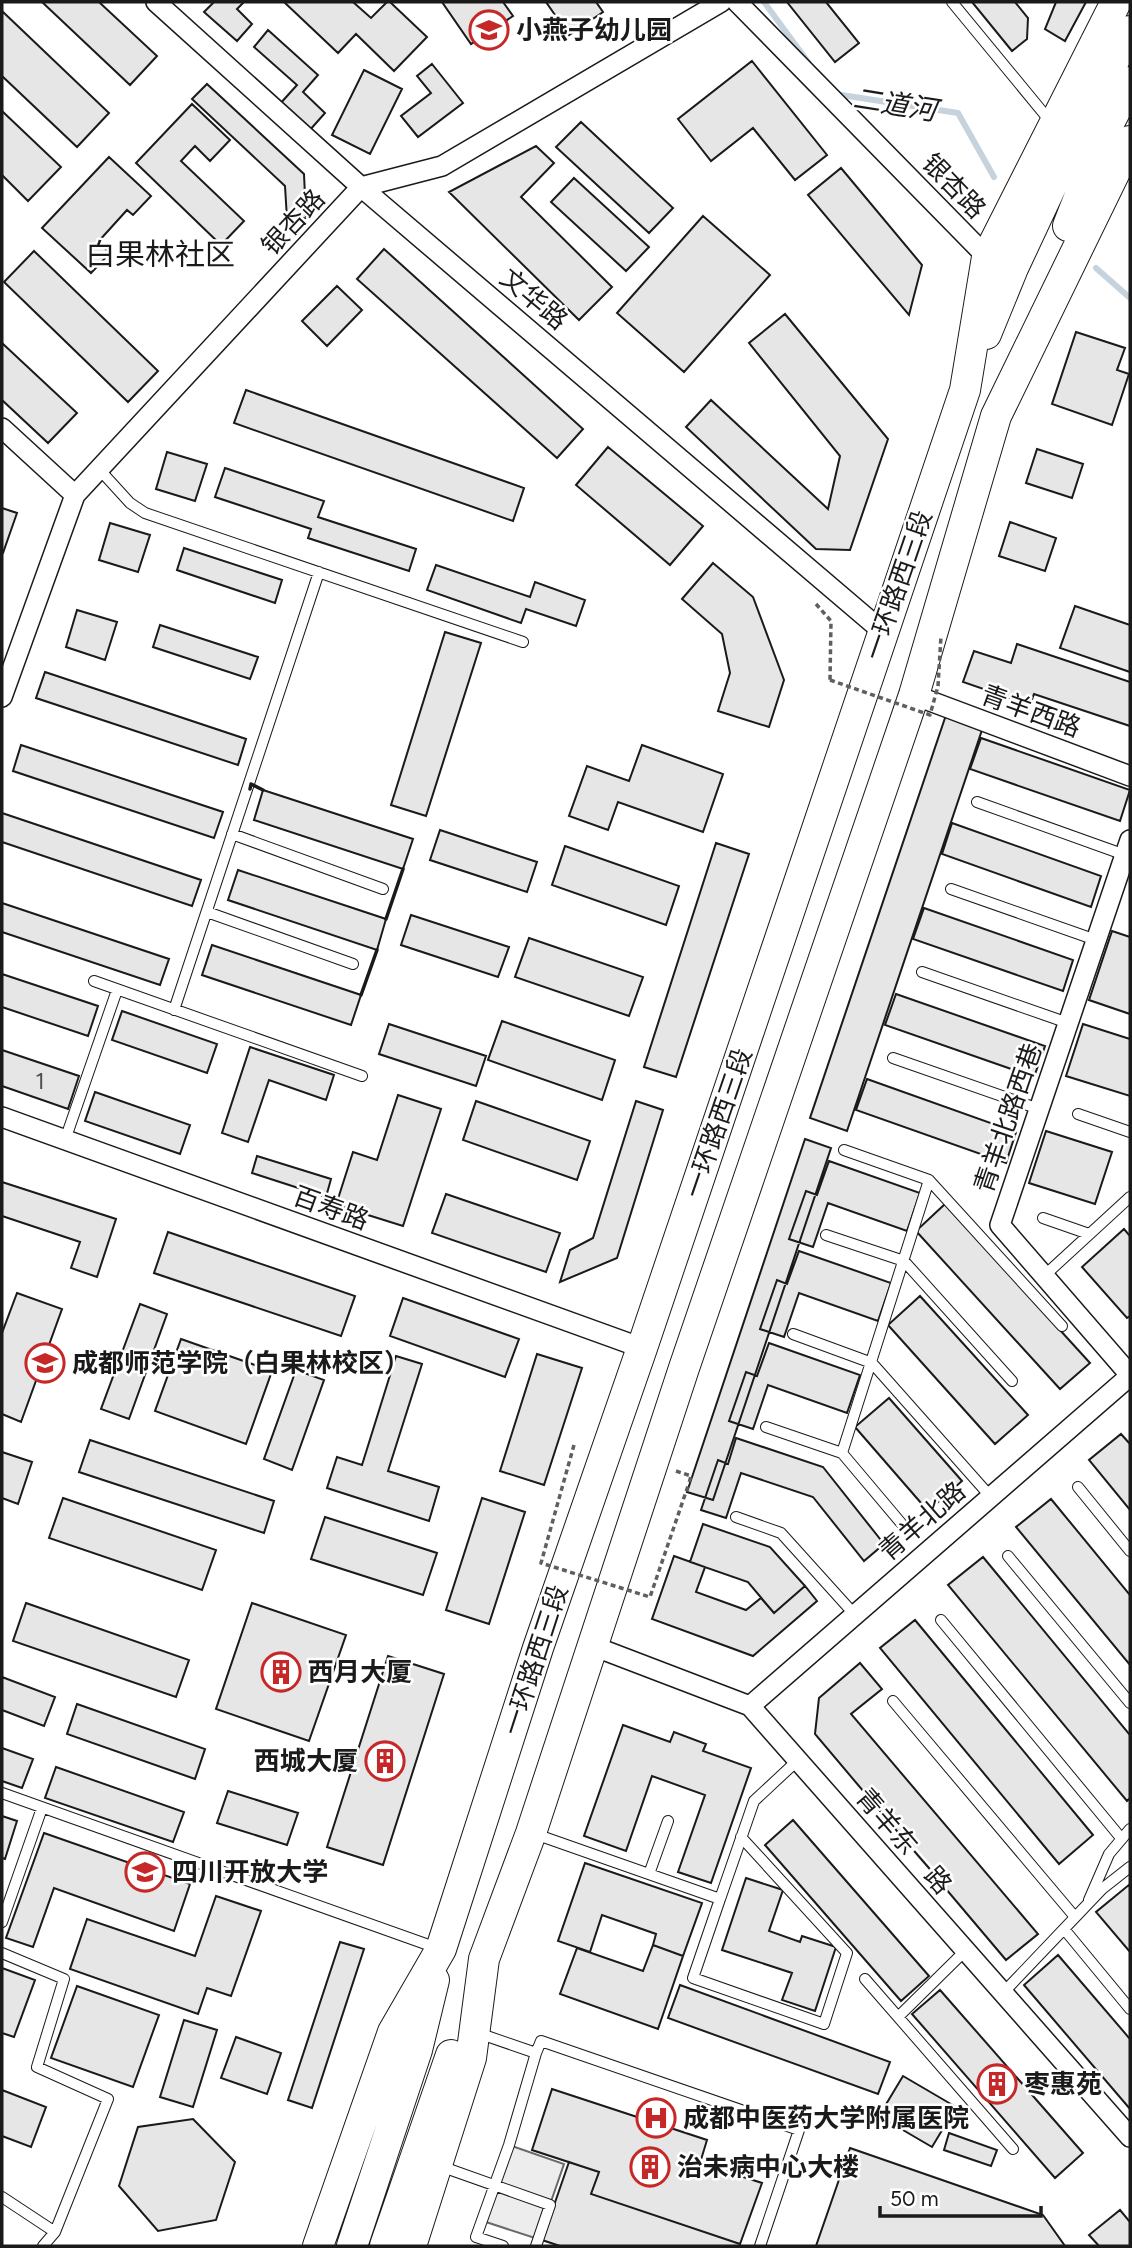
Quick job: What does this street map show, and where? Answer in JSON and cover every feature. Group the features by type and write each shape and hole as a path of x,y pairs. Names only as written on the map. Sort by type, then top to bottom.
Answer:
{"main road":[{"name":"一环路西三段","path":"318,2246 393,2032 441,1949 538,1648 965,390 987,257 1116,2"},
{"path":"1107,129 1130,32"},
{"path":"965,390 1013,268 1107,129 1130,82"},
{"name":"一环路西三段","path":"411,2246 471,2058 484,1959 531,1833 684,1368 914,695 996,416 1107,129"},
{"path":"352,2246 417,2050 441,1949"},
{"path":"385,2246 484,1959"}],"street":[{"name":"文华路","path":"156,2 361,187 883,631"},
{"name":"银杏路","path":"2,697 75,495 361,187 442,166 720,2"},
{"name":"银杏路","path":"737,2 987,257"},
{"path":"2,428 75,495"},
{"name":"青羊西路","path":"914,695 1130,776"},
{"name":"青羊北路西巷","path":"1128,847 1000,1225 1130,1376"},
{"name":"百寿路","path":"2,1118 642,1348"},
{"name":"青羊北路","path":"750,1706 1130,1376"},
{"name":"青羊东一路","path":"593,1646 750,1706 1130,2137"}],"lane":[{"path":"952,2 1053,124"},
{"path":"99,469 130,503 145,513 523,642"},
{"path":"174,1010 318,572"},
{"path":"977,802 1128,847"},
{"path":"232,834 383,889"},
{"path":"951,889 1096,940"},
{"path":"207,912 354,964"},
{"path":"922,972 1068,1023"},
{"path":"94,981 362,1076"},
{"path":"65,1140 117,990"},
{"path":"893,1058 1039,1108"},
{"path":"1078,1114 1130,1132"},
{"path":"844,1150 929,1180 1062,1326"},
{"path":"842,1453 929,1180"},
{"path":"1044,1276 1129,1201"},
{"path":"1043,1218 1089,1234"},
{"path":"826,1235 904,1261 1012,1381"},
{"path":"793,1334 872,1363 990,1496"},
{"path":"766,1427 842,1453 901,1523"},
{"path":"1078,1488 1130,1551"},
{"path":"736,1517 781,1534 855,1615"},
{"path":"1008,1556 1130,1703"},
{"path":"941,1620 1121,1838"},
{"path":"893,1701 1075,1917"},
{"path":"741,1837 847,1953 824,2024 693,1978 741,1837 754,1801 798,1760"},
{"path":"2,1793 441,1949"},
{"path":"2,1922 42,1808"},
{"path":"649,1874 668,1821"},
{"path":"1086,1906 1108,1854 1130,1829"},
{"path":"531,1833 720,1899"},
{"path":"1003,1993 1102,1889 1130,1867"},
{"path":"1064,1929 1130,2008"},
{"path":"898,2017 966,1950"},
{"path":"2,1953 64,1979 37,2067 108,2099 55,2232 43,2246"},
{"path":"865,1979 1013,2149"},
{"path":"474,2031 536,2053"},
{"path":"503,2246 476,2237 541,2041 799,2130 760,2246"},
{"path":"437,2165 550,2205 536,2246"},
{"path":"2,2197 55,2232"}],"path":[{"path":"814,602 831,621 830,680 930,715 938,686 941,636"},
{"path":"573,1445 541,1563 650,1597 689,1483"}],"shaded area":[{"path":"509,2145 564,2164 538,2239 483,2221"}],"building":[{"path":"42,2 99,2 157,56 130,85"},
{"path":"214,2 244,2 237,9 252,24 237,41 204,12"},
{"path":"284,2 353,2 371,18 390,2 427,37 394,71 356,34 338,53"},
{"path":"442,2 503,2 513,16 471,44"},
{"path":"546,2 596,2 603,12 569,35"},
{"path":"787,2 826,2 859,43 835,62"},
{"path":"972,2 1015,2 1028,18 1027,39 1012,51"},
{"path":"1056,2 1086,2 1065,41 1045,29"},
{"path":"2,11 109,113 77,147 2,76"},
{"path":"268,30 318,75 303,92 325,113 309,131 279,105 297,85 254,47"},
{"path":"752,61 827,155 795,180 753,128 711,161 678,119"},
{"path":"432,64 463,103 418,137 401,116 431,93 417,76"},
{"path":"364,70 402,89 370,154 332,135"},
{"path":"207,84 304,174 306,218 287,219 285,186 192,99"},
{"path":"192,104 230,140 210,161 195,146 181,161 244,221 221,245 136,163"},
{"path":"2,111 61,167 28,201 2,175"},
{"path":"581,122 673,208 649,233 556,147"},
{"path":"536,146 554,163 521,197 612,287 579,320 449,192"},
{"path":"109,157 151,196 133,215 127,210 98,242 110,253 91,273 42,228"},
{"path":"841,168 922,265 909,315 808,195"},
{"path":"574,178 649,247 626,271 551,202"},
{"path":"703,216 770,275 684,372 617,313"},
{"path":"384,249 583,429 557,458 357,279"},
{"path":"34,251 158,371 128,402 4,282"},
{"path":"337,286 362,310 327,346 302,321"},
{"path":"785,314 888,439 850,550 816,549 686,427 711,400 828,509 840,456 749,343"},
{"path":"1076,332 1125,348 1117,370 1129,374 1112,425 1052,404"},
{"path":"2,343 77,413 48,443 2,400"},
{"path":"246,390 524,488 513,521 234,423"},
{"path":"608,447 703,526 670,565 576,485"},
{"path":"1037,449 1083,464 1072,498 1026,483"},
{"path":"167,452 207,464 195,501 156,489"},
{"path":"225,468 324,501 318,517 416,549 409,571 308,538 311,529 215,497"},
{"path":"2,508 17,513 3,553 2,553"},
{"path":"1010,522 1056,538 1045,571 999,556"},
{"path":"110,523 150,535 138,572 99,560"},
{"path":"184,548 282,580 275,603 177,570"},
{"path":"713,563 753,597 784,680 769,727 718,711 730,673 722,634 682,599"},
{"path":"436,565 530,597 535,582 585,600 576,626 526,609 521,623 427,590"},
{"path":"1075,606 1130,625 1130,672 1060,648"},
{"path":"77,610 117,622 105,660 66,647"},
{"path":"160,625 258,657 250,679 153,647"},
{"path":"445,632 481,643 426,816 391,805"},
{"path":"1017,644 1130,682 1130,726 1034,694 1030,705 963,682 974,651 1011,663"},
{"path":"45,672 246,739 238,765 36,698"},
{"path":"946,715 983,727 847,1131 810,1118"},
{"path":"981,738 1130,790 1120,821 970,769"},
{"path":"21,745 223,812 214,838 13,771"},
{"path":"642,745 723,774 703,832 618,802 608,830 569,816 587,766 629,781"},
{"path":"263,790 413,839 403,869 254,820"},
{"path":"2,813 201,880 192,906 2,842"},
{"path":"952,823 1101,876 1091,907 942,854"},
{"path":"440,830 537,862 527,892 430,860"},
{"path":"716,843 749,854 676,1077 644,1067"},
{"path":"565,846 679,886 666,925 552,885"},
{"path":"238,870 386,919 377,950 228,900"},
{"path":"2,903 169,959 160,985 2,932"},
{"path":"924,908 1073,960 1063,991 913,939"},
{"path":"411,915 509,947 498,977 401,945"},
{"path":"1112,931 1130,937 1130,1014 1089,1000"},
{"path":"529,938 643,977 629,1016 515,977"},
{"path":"212,945 361,995 351,1025 202,975"},
{"path":"2,974 98,1006 88,1036 2,1007"},
{"path":"896,994 1045,1046 1034,1077 885,1025"},
{"path":"122,1011 217,1044 207,1073 112,1040"},
{"path":"502,1021 615,1060 602,1100 488,1060"},
{"path":"389,1024 486,1056 476,1086 379,1054"},
{"path":"1083,1024 1130,1039 1130,1096 1066,1076"},
{"path":"250,1047 334,1075 326,1100 269,1080 248,1142 222,1133"},
{"path":"2,1050 79,1076 68,1109 2,1086"},
{"path":"867,1079 1016,1132 1006,1163 856,1110"},
{"path":"95,1092 190,1125 180,1154 85,1121"},
{"path":"398,1095 441,1109 403,1226 336,1205 353,1152 377,1160"},
{"path":"476,1101 590,1141 577,1180 463,1140"},
{"path":"636,1101 663,1110 617,1258 560,1282 570,1250 593,1238"},
{"path":"1046,1131 1112,1152 1095,1204 1029,1183"},
{"path":"805,1139 831,1148 713,1500 687,1492"},
{"path":"257,1156 331,1179 326,1197 252,1173"},
{"path":"829,1161 920,1193 907,1231 828,1203 813,1247 789,1239 806,1191 817,1195"},
{"path":"2,1182 116,1219 97,1277 71,1268 80,1242 2,1216"},
{"path":"446,1194 560,1233 546,1272 432,1233"},
{"path":"945,1204 1090,1363 1060,1389 916,1231"},
{"path":"1124,1229 1130,1236 1130,1316 1127,1318 1082,1267"},
{"path":"168,1232 355,1296 341,1336 154,1273"},
{"path":"799,1251 891,1283 878,1321 799,1293 784,1337 760,1329 777,1280 787,1284"},
{"path":"17,1293 62,1309 21,1422 2,1414 2,1333"},
{"path":"920,1296 1028,1415 995,1444 888,1325"},
{"path":"403,1298 519,1339 505,1377 390,1336"},
{"path":"140,1304 167,1314 129,1419 101,1409"},
{"path":"181,1339 272,1371 246,1444 155,1411"},
{"path":"769,1343 860,1375 847,1413 768,1385 753,1429 729,1421 746,1372 757,1376"},
{"path":"537,1354 582,1368 544,1485 500,1471"},
{"path":"396,1356 422,1364 388,1471 439,1487 429,1521 327,1488 337,1457 362,1465"},
{"path":"296,1370 324,1380 292,1470 264,1459"},
{"path":"889,1398 962,1481 928,1511 855,1427"},
{"path":"1121,1434 1130,1444 1130,1510 1089,1460"},
{"path":"736,1438 823,1467 884,1544 864,1561 813,1497 741,1473 726,1518 701,1510 718,1460 728,1464"},
{"path":"90,1440 274,1501 264,1533 79,1472"},
{"path":"2,1452 32,1462 18,1504 2,1498"},
{"path":"63,1498 216,1550 202,1590 49,1538"},
{"path":"482,1498 525,1512 489,1624 446,1610"},
{"path":"1051,1499 1130,1595 1130,1665 1016,1527"},
{"path":"325,1517 437,1553 423,1595 311,1559"},
{"path":"703,1524 770,1547 805,1586 774,1613 748,1582 690,1562"},
{"path":"674,1556 705,1567 696,1592 746,1610 761,1598 774,1613 805,1586 817,1601 753,1656 652,1619"},
{"path":"983,1557 1130,1735 1130,1798 1127,1801 948,1585"},
{"path":"26,1603 189,1660 176,1697 13,1641"},
{"name":"西月大厦","path":"252,1603 346,1635 309,1741 216,1709"},
{"path":"915,1620 1093,1835 1059,1864 880,1648"},
{"name":"西城大厦","path":"388,1656 444,1674 383,1865 327,1847"},
{"path":"860,1663 882,1689 851,1714 1038,1934 1006,1960 815,1734 819,1698"},
{"path":"2,1677 55,1697 44,1726 2,1710"},
{"path":"77,1704 205,1749 195,1779 67,1734"},
{"path":"623,1725 670,1742 674,1732 706,1744 703,1751 751,1768 711,1883 678,1872 705,1795 652,1776 626,1851 584,1836"},
{"path":"2,1748 33,1759 22,1788 2,1781"},
{"path":"56,1767 184,1812 173,1842 45,1798"},
{"path":"228,1791 298,1813 287,1845 217,1823"},
{"path":"2,1816 17,1821 5,1859 2,1858"},
{"path":"793,1820 929,1976 901,2001 765,1845"},
{"path":"44,1833 190,1884 174,1931 54,1888 33,1947 6,1938"},
{"path":"585,1863 702,1903 683,1956 653,1945 656,1934 602,1915 590,1952 558,1941"},
{"path":"746,1878 783,1890 769,1931 800,1942 802,1936 836,1947 815,2011 782,2000 792,1973 722,1950"},
{"path":"1130,1884 1130,1952 1096,1912"},
{"path":"216,1896 261,1911 231,1996 207,1988 198,2014 70,1969 87,1919 195,1956"},
{"path":"340,1942 364,1949 312,2108 288,2100"},
{"path":"653,1945 683,1956 658,2029 560,1994 577,1948 643,1971"},
{"path":"1058,1955 1130,2039 1130,2109 1024,1985"},
{"path":"2,1968 35,1980 14,2037 2,2033"},
{"path":"680,1985 890,2062 878,2094 668,2018"},
{"path":"77,1986 159,2015 133,2087 51,2058"},
{"name":"枣惠苑","path":"940,1990 1083,2153 1055,2178 912,2014"},
{"path":"184,2020 217,2030 193,2107 160,2097"},
{"path":"236,2037 281,2053 267,2094 221,2078"},
{"path":"903,2076 956,2107 932,2147 879,2116"},
{"name":"治未病中心大楼","path":"552,2089 707,2140 700,2163 762,2183 740,2244 591,2194 599,2172 532,2150"},
{"path":"2,2090 46,2107 31,2147 2,2136"},
{"path":"193,2119 235,2162 216,2220 158,2231 119,2186 138,2127"},
{"path":"949,2133 997,2150 991,2166 944,2150"},
{"path":"850,2148 1043,2215 1065,2246 816,2246"},
{"path":"569,2162 599,2172 591,2194 740,2246 560,2246 542,2240"},
{"path":"1120,2210 1130,2222 1130,2246 1099,2246 1089,2235"}],"waterway":[{"name":"二道河","path":"764,2 808,62"},
{"name":"二道河","path":"835,94 958,113 994,177"},
{"name":"二道河","path":"1096,268 1130,298"}],"wall":[{"path":"250,789 251,784 263,790"},
{"path":"386,919 403,869"},
{"path":"361,995 377,950"}],"place":[{"name":"小燕子幼儿园","path":"489,30"},
{"name":"成都师范学院（白果林校区）","path":"45,1363"},
{"name":"西月大厦","path":"281,1672"},
{"name":"西城大厦","path":"385,1761"},
{"name":"四川开放大学","path":"145,1872"},
{"name":"枣惠苑","path":"997,2084"},
{"name":"成都中医药大学附属医院","path":"656,2118"},
{"name":"治未病中心大楼","path":"650,2167"}],"district":[{"name":"白果林社区","path":"160,255"}]}
